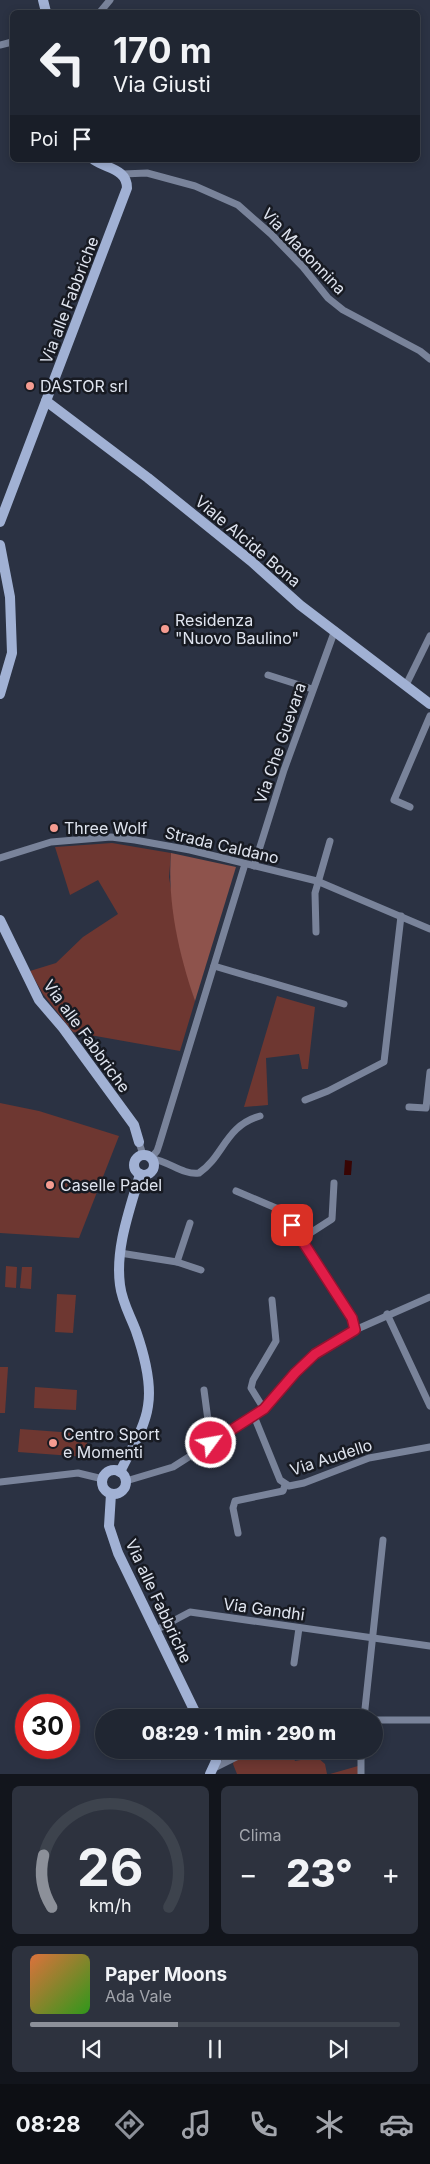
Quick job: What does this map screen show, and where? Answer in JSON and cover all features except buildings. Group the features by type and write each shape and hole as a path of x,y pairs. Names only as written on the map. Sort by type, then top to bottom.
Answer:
{"street":[{"path":"102,10 110,0"},
{"path":"98,162 123,174"},
{"name":"Via Madonnina","path":"123,174 147,173 195,186 238,205 272,234 303,266 328,298 343,310 420,351 430,359"},
{"name":"Via alle Fabbriche","path":"0,522 127,188 127,181 123,174"},
{"name":"Viale Alcide Bona","path":"46,401 148,478 251,561 300,605 430,704"},
{"path":"0,545 10,597 12,653 0,694"},
{"name":"Via Che Guevara","path":"254,866 284,770 335,630"},
{"path":"406,685 430,636"},
{"path":"268,675 312,690"},
{"path":"410,807 394,800 430,716"},
{"name":"Strada Caldano","path":"0,858 51,842 111,837 190,850 317,881 430,930"},
{"path":"316,932 315,893 330,841"},
{"path":"149,1157 157,1151 159,1146 244,864"},
{"path":"305,1100 328,1091 384,1062 401,916"},
{"name":"Via alle Fabbriche","path":"0,920 39,1000 63,1028 134,1125 138,1142"},
{"path":"214,966 344,1004"},
{"path":"409,1107 426,1108 430,1072"},
{"path":"140,1174 134,1168 134,1164 139,1156 162,1160 186,1172 198,1173 246,1120 260,1116"},
{"path":"138,1142 154,1163 152,1171 140,1174"},
{"path":"120,1472 142,1424 148,1406 150,1384 136,1332 122,1301 119,1283 120,1253 140,1174"},
{"path":"301,1239 332,1219 334,1183"},
{"path":"236,1191 283,1211 352,1318 355,1330"},
{"path":"177,1262 190,1223"},
{"path":"120,1253 177,1262 201,1270"},
{"path":"126,1482 173,1467 264,1409 295,1373 315,1354 355,1330 387,1314 430,1297"},
{"path":"264,1409 251,1388 253,1380 276,1342 272,1300"},
{"path":"387,1314 430,1406"},
{"path":"204,1390 211,1443"},
{"name":"Via Audello","path":"254,1416 280,1480 285,1485 296,1486 369,1458 430,1447"},
{"path":"109,1472 120,1472 126,1482 125,1488 120,1493 111,1494 105,1490 103,1479 109,1472"},
{"path":"0,1482 78,1473 103,1479"},
{"path":"238,1533 233,1508 235,1501 283,1491 285,1485"},
{"name":"Via alle Fabbriche","path":"111,1494 108,1526 118,1553 194,1709"},
{"path":"365,1709 384,1540"},
{"name":"Via Gandhi","path":"156,1630 190,1612 430,1646"},
{"path":"294,1662 299,1628"},
{"path":"383,1720 430,1720"},
{"path":"212,1771 234,1759"},
{"path":"361,1759 361,1774"}],"shaded area":[{"path":"112,843 171,853 169,877 181,952 195,1001 180,1051 73,1032 43,994 30,971 56,963 83,937 118,914 98,880 70,895 55,847"},
{"path":"171,853 236,867 195,1001 175,928 170,872"},
{"path":"277,996 315,1007 308,1069 302,1069 299,1054 266,1058 268,1105 244,1107"},
{"name":"Caselle Padel","path":"0,1103 39,1111 119,1136 79,1238 0,1233"},
{"path":"345,1160 352,1161 351,1175 344,1175"},
{"path":"6,1266 17,1267 16,1288 5,1287"},
{"path":"22,1267 32,1267 31,1289 20,1288"},
{"path":"57,1294 76,1295 73,1333 55,1332"},
{"path":"0,1367 8,1367 5,1413 0,1413"},
{"path":"35,1387 77,1390 76,1410 34,1408"},
{"name":"Centro Sport e Momenti","path":"20,1429 88,1434 86,1457 18,1452"},
{"path":"239,1759 294,1759 295,1761 319,1759 325,1764 327,1774 237,1774 233,1764 234,1761"},
{"path":"358,1766 358,1774 330,1774"}],"place":[{"name":"DASTOR srl","path":"30,386"},
{"name":"Residenza \"Nuovo Baulino\"","path":"165,629"},
{"name":"Three Wolf","path":"54,828"},
{"name":"Caselle Padel","path":"50,1185"},
{"name":"Centro Sport e Momenti","path":"53,1443"}],"route":[{"path":"211,1443 264,1409 295,1373 315,1354 355,1330 352,1318 292,1225"}]}
